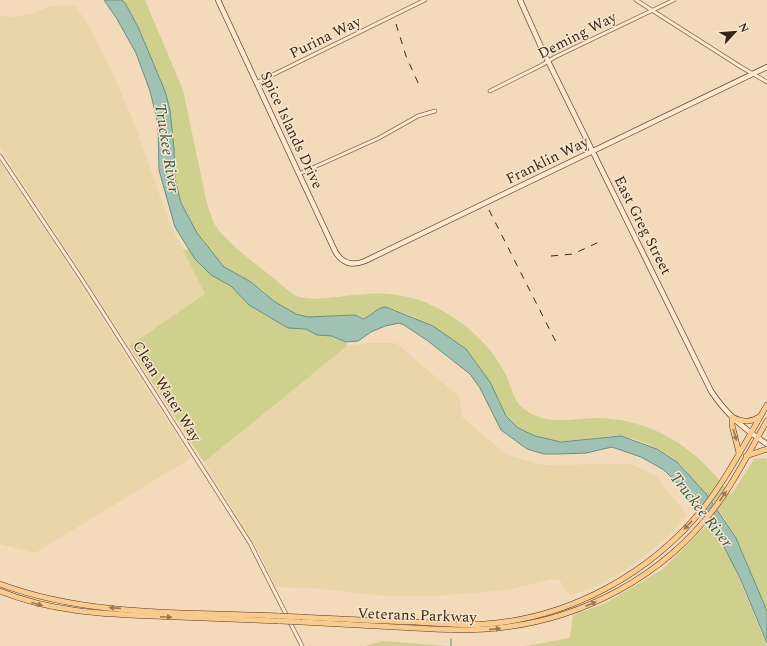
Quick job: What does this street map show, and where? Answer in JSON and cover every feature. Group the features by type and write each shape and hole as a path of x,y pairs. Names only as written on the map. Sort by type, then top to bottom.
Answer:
{"main road":[{"name":"Veterans Parkway","path":"301,620 484,624 516,620 552,611 608,588 661,552 705,506 728,472 767,405"},
{"path":"739,453 732,426 732,417 739,421 749,422 761,415"},
{"path":"766,422 767,432"},
{"name":"Veterans Parkway","path":"0,591 40,605 73,612 102,614 280,619 477,630 504,628 555,618 612,594 646,573 666,558 712,511 735,476 766,422"},
{"path":"746,456 767,449"},
{"name":"Veterans Parkway","path":"0,584 44,598 82,605 280,619"}],"street":[{"name":"Spice Islands Drive","path":"218,0 335,251 340,259 351,264"},
{"name":"Purina Way","path":"256,83 425,0"},
{"name":"East Greg Street","path":"520,0 592,151 708,384 717,400 732,417 750,433 767,444"},
{"path":"636,0 651,11 767,82"},
{"name":"Deming Way","path":"490,91 674,0"},
{"name":"Franklin Way","path":"351,264 366,261 767,67"},
{"path":"299,174 379,138 418,116 435,111"},
{"name":"Clean Water Way","path":"0,156 82,278 250,543 302,646"}],"shaded area":[{"path":"74,5 86,21 112,72 133,120 169,222 205,294 129,346 0,148 0,16 16,17 31,14 51,6"},
{"path":"0,162 31,207 191,458 35,553 0,544"},
{"path":"369,343 397,344 457,395 460,400 462,417 507,455 543,465 630,464 655,475 687,515 669,536 633,565 600,585 571,595 565,591 560,580 552,579 507,590 436,596 387,596 324,589 276,587 257,549 204,462 347,346"}],"green space":[{"path":"122,0 145,0 183,90 207,204 214,223 219,231 236,248 294,295 315,299 379,293 405,296 422,301 448,314 471,330 481,340 499,363 506,375 513,394 524,409 541,418 549,420 594,418 615,419 636,423 654,430 672,439 704,463 731,495 754,459 767,459 767,611 736,538 725,520 704,491 690,477 684,468 669,455 640,441 620,436 563,441 540,438 529,434 517,427 508,417 489,381 470,355 445,334 432,326 417,318 386,307 363,319 353,315 308,317 296,314 275,302 260,288 224,267 197,233 181,203 175,179 174,149 165,91 138,27"},
{"path":"183,250 189,250 195,259 211,275 231,286 256,309 288,328 306,329 317,335 332,336 346,342 347,346 204,462 129,346 205,294"},
{"path":"709,523 732,561 767,646 526,646 570,638 573,615 606,603 663,569"},
{"path":"383,641 448,646 365,646"}],"water":[{"name":"Truckee River","path":"104,0 122,0 138,27 165,91 170,110 175,179 181,203 197,233 224,267 251,282 275,302 296,314 308,317 355,315 363,319 380,308 386,307 433,326 466,349 490,382 506,416 518,428 535,436 561,442 621,436 657,449 677,462 707,495 736,538 767,611 767,643 740,578 720,539 683,489 664,470 641,457 612,447 586,453 558,454 544,454 527,449 501,430 480,388 470,374 428,341 404,325 399,323 385,326 371,332 358,341 346,342 332,336 317,335 306,329 288,328 249,305 231,286 211,275 195,259 175,227 159,170 158,124 150,91 136,53 117,19"}],"waterway":[{"path":"450,613 453,616"},
{"path":"451,639 451,646"}],"railway":[{"path":"396,24 406,56 419,85"},
{"path":"489,210 557,344"},
{"path":"551,256 573,254 599,242"}]}
